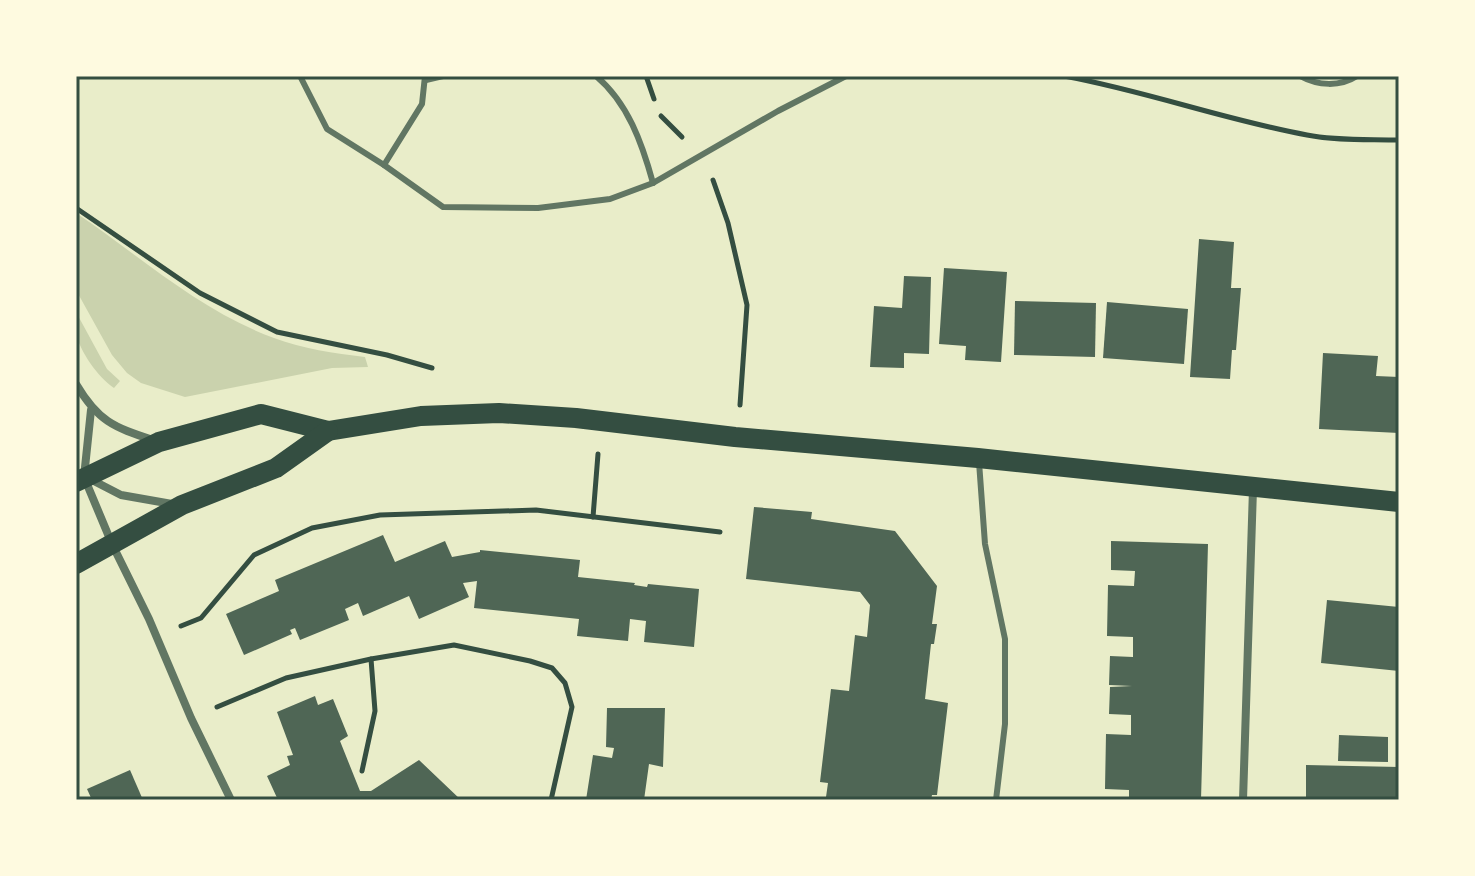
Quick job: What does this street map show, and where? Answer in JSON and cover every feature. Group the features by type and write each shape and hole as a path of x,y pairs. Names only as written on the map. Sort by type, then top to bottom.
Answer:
{"main road":[{"path":"79,477 159,442 261,414 328,431 421,416 499,413 576,418 735,437 978,458 1399,502"},
{"path":"76,564 182,505 276,468 328,431"}],"street":[{"path":"76,384 91,410 124,431 159,442"},
{"path":"91,410 79,477 156,634 191,718 231,800"},
{"path":"79,477 121,495 182,505"},
{"path":"1243,800 1253,487"}],"lane":[{"path":"300,76 327,129 443,207 538,208 610,199 653,183 846,76"},
{"path":"384,165 422,104 425,78 443,76"},
{"path":"596,76 612,89 642,142 653,183"},
{"path":"1300,76 1321,84 1345,83 1357,76"},
{"path":"978,458 985,544 1005,639 1005,724 996,800"}],"path":[{"path":"646,76 660,115 683,138"},
{"path":"1064,76 1122,87 1311,136 1399,140"},
{"path":"713,179 728,223 747,305 740,408"},
{"path":"76,208 200,293 277,332 387,355 432,368"},
{"path":"593,517 597,476"},
{"path":"156,634 201,618 254,555 312,528 380,515 536,510 720,532"},
{"path":"191,718 286,678 454,645 552,668 565,683 572,707 551,800"},
{"path":"362,771 375,711 371,659"}],"green space":[{"path":"76,213 171,282 247,327 285,342 365,357 368,367 332,368 185,397 141,383 127,373 112,355 76,290"},
{"path":"76,312 107,369 120,381 114,388 96,371 81,348 76,333"}],"building":[{"path":"1199,239 1234,242 1231,288 1241,288 1236,350 1232,350 1230,379 1190,377"},
{"path":"944,268 1007,272 1001,362 965,360 966,346 939,344"},
{"path":"904,276 931,277 929,354 904,353 904,368 870,367 874,306 902,308"},
{"path":"1015,301 1096,303 1095,357 1014,355"},
{"path":"1107,302 1188,309 1184,364 1103,358"},
{"path":"1323,353 1378,356 1376,376 1399,377 1399,433 1319,429"},
{"path":"754,507 812,512 811,519 895,531 937,586 932,624 937,624 934,644 931,644 925,699 948,703 937,795 932,795 931,800 818,800 818,797 826,797 828,783 820,782 831,689 849,691 855,635 867,637 870,605 860,592 746,579"},
{"path":"383,535 395,562 445,541 452,557 480,550 580,560 578,577 647,587 648,584 699,589 694,647 644,642 646,621 630,619 628,641 577,636 579,619 474,608 477,581 463,583 469,597 419,619 409,596 363,616 358,603 345,609 349,620 300,640 295,628 290,630 292,634 244,655 226,614 279,591 275,580"},
{"path":"1111,541 1208,544 1201,800 1129,800 1129,790 1105,789 1106,734 1131,735 1131,715 1109,714 1110,687 1132,686 1109,685 1110,656 1133,657 1133,637 1107,636 1108,585 1134,586 1135,571 1111,570"},
{"path":"1327,600 1399,607 1399,671 1321,663"},
{"path":"315,696 318,705 333,699 348,736 340,741 360,791 371,791 419,760 461,800 278,800 267,776 290,765 287,756 293,755 277,712"},
{"path":"607,708 665,708 663,767 649,764 644,800 586,800 593,755 612,758 614,748 606,747"},
{"path":"1339,735 1388,737 1388,762 1338,761"},
{"path":"1306,765 1399,767 1399,800 1306,800"},
{"path":"130,770 143,800 92,800 87,789"}]}
